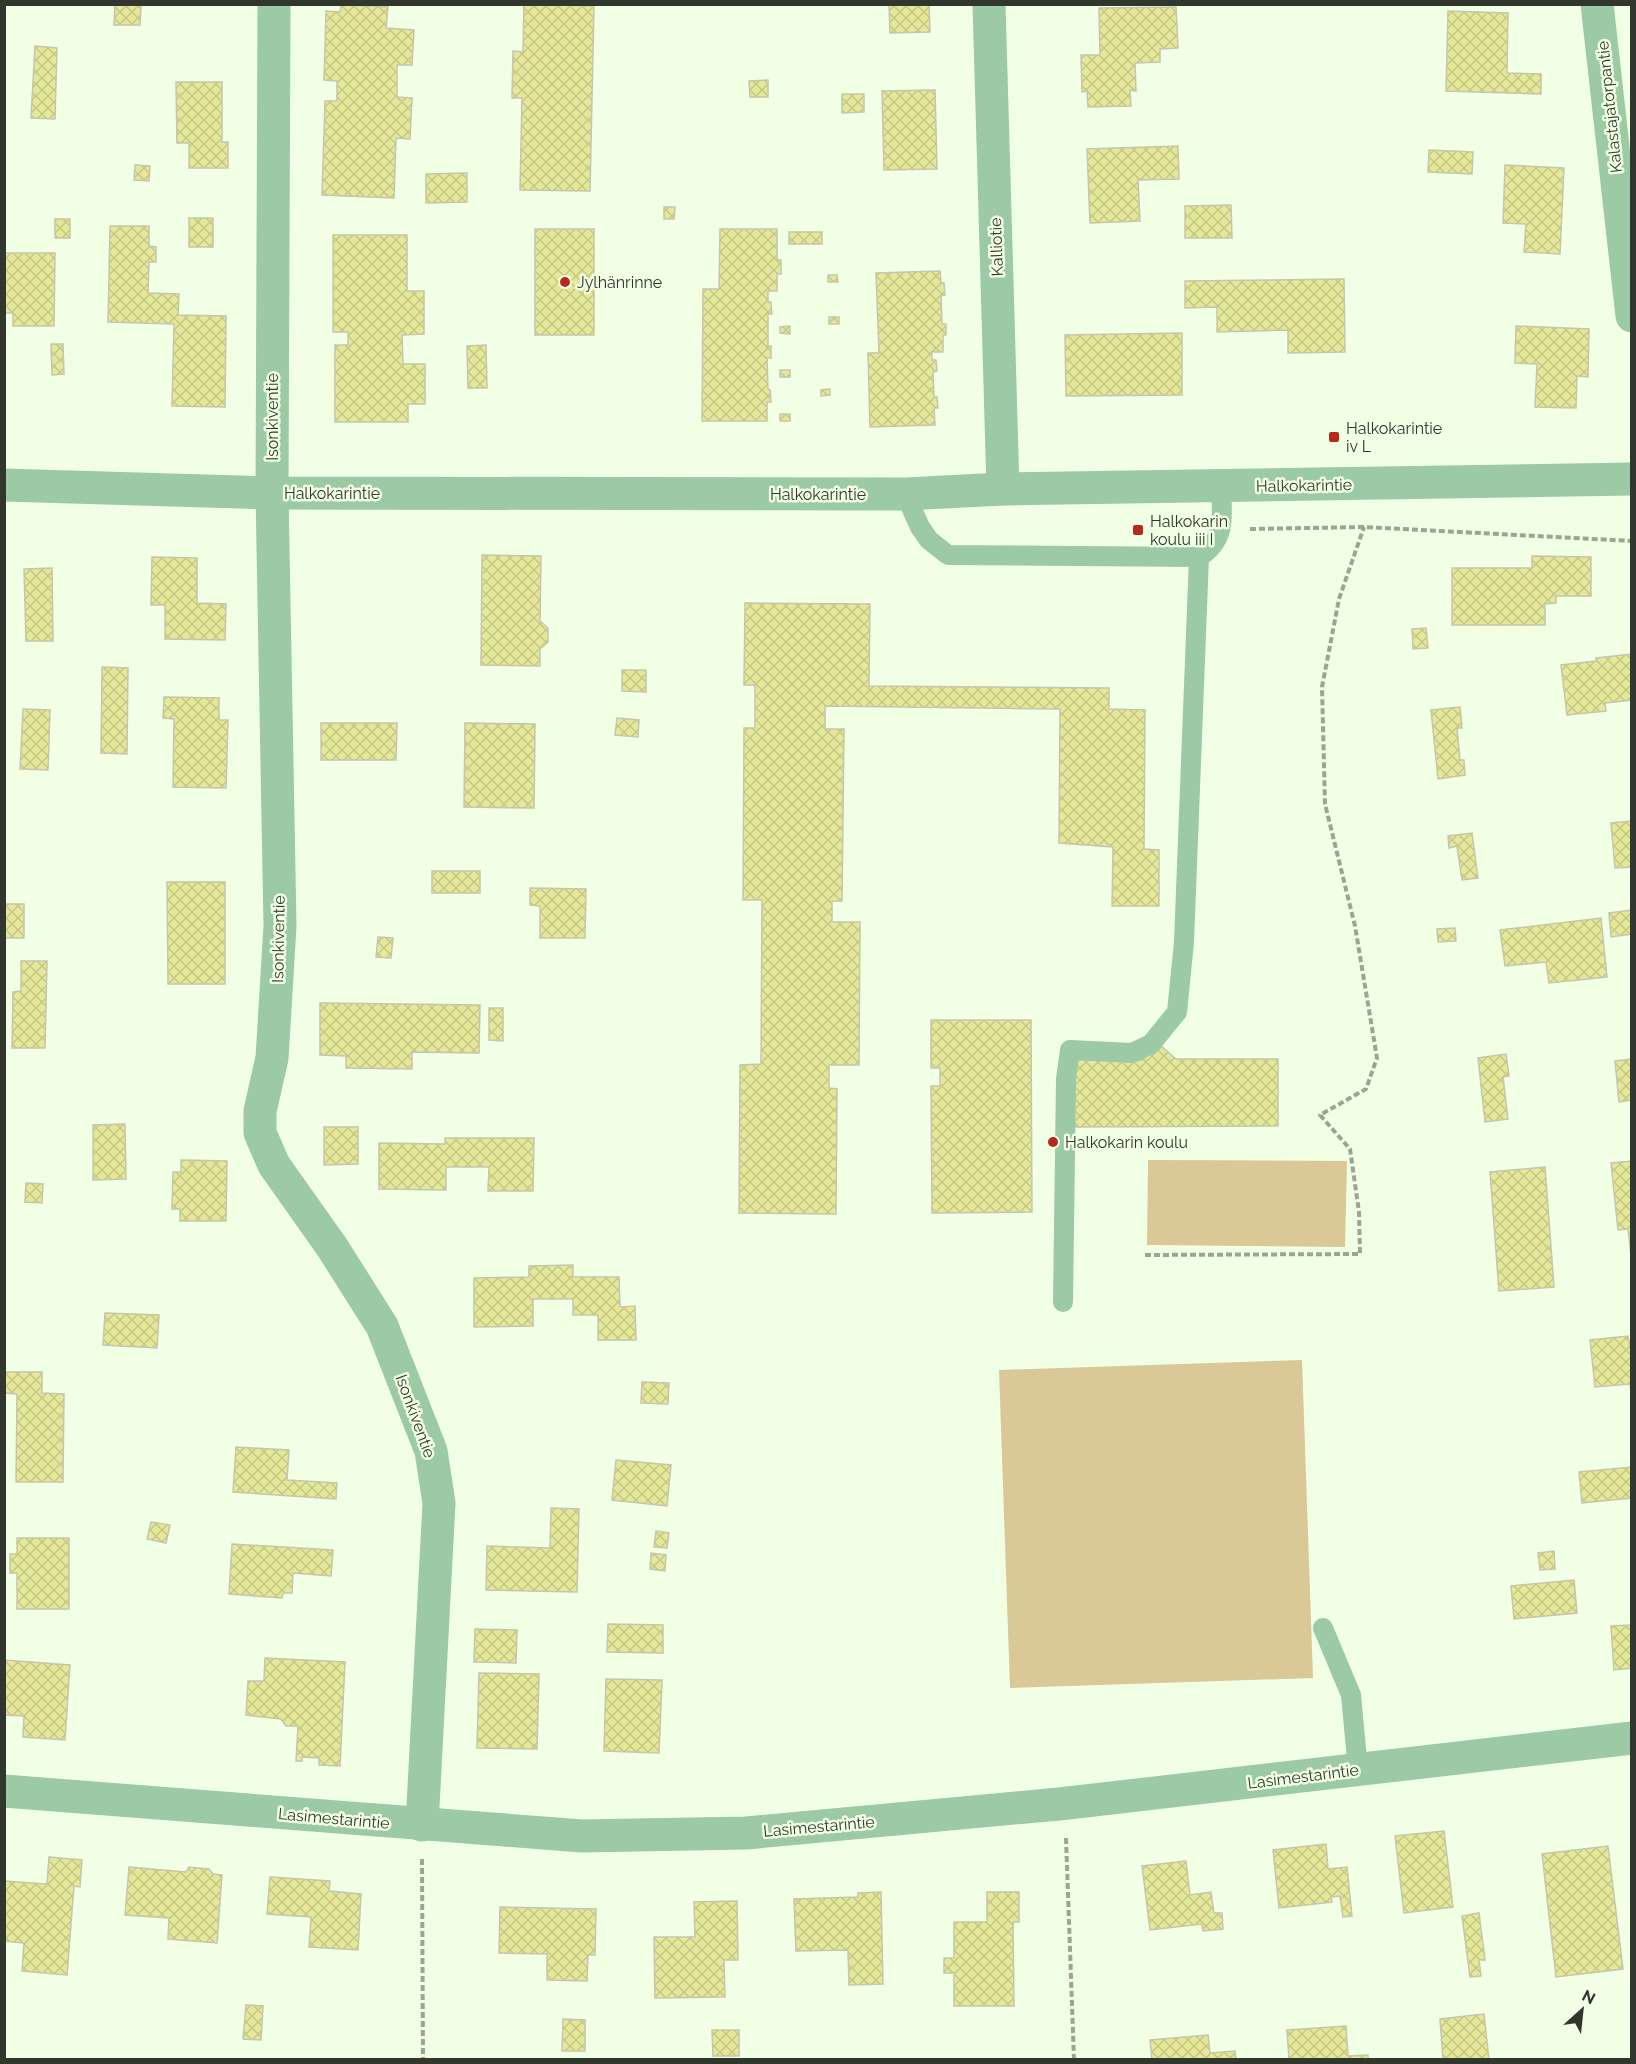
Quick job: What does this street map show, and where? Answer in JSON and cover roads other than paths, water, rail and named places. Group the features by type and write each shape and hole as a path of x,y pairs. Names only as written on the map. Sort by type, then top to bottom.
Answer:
{"street":[{"name":"Isonkiventie","path":"274,4 272,493 280,926 272,1058 260,1111 260,1133 274,1165 332,1247 382,1326 431,1451 439,1503 422,1825"},
{"name":"Kalliotie","path":"989,4 1004,489"},
{"name":"Kalastajatorpantie","path":"1597,4 1632,316"},
{"name":"Halkokarintie","path":"4,486 272,493 905,494 1004,489 1632,479"},
{"name":"Lasimestarintie","path":"4,1791 582,1836 746,1833 1059,1804 1632,1738"}],"lane":[{"path":"905,494 920,527 929,540 948,555 1199,557 1209,551 1222,529 1221,487"},
{"path":"1063,1302 1066,1079 1070,1050 1132,1053 1151,1044 1177,1012 1184,942 1199,557"},
{"path":"1323,1628 1351,1695 1358,1770"}],"place":[{"name":"Jylhänrinne","path":"565,282"},
{"name":"Halkokarintie iv L","path":"1334,437"},
{"name":"Halkokarin koulu iii I","path":"1138,530"},
{"name":"Halkokarin koulu","path":"1053,1142"}]}
